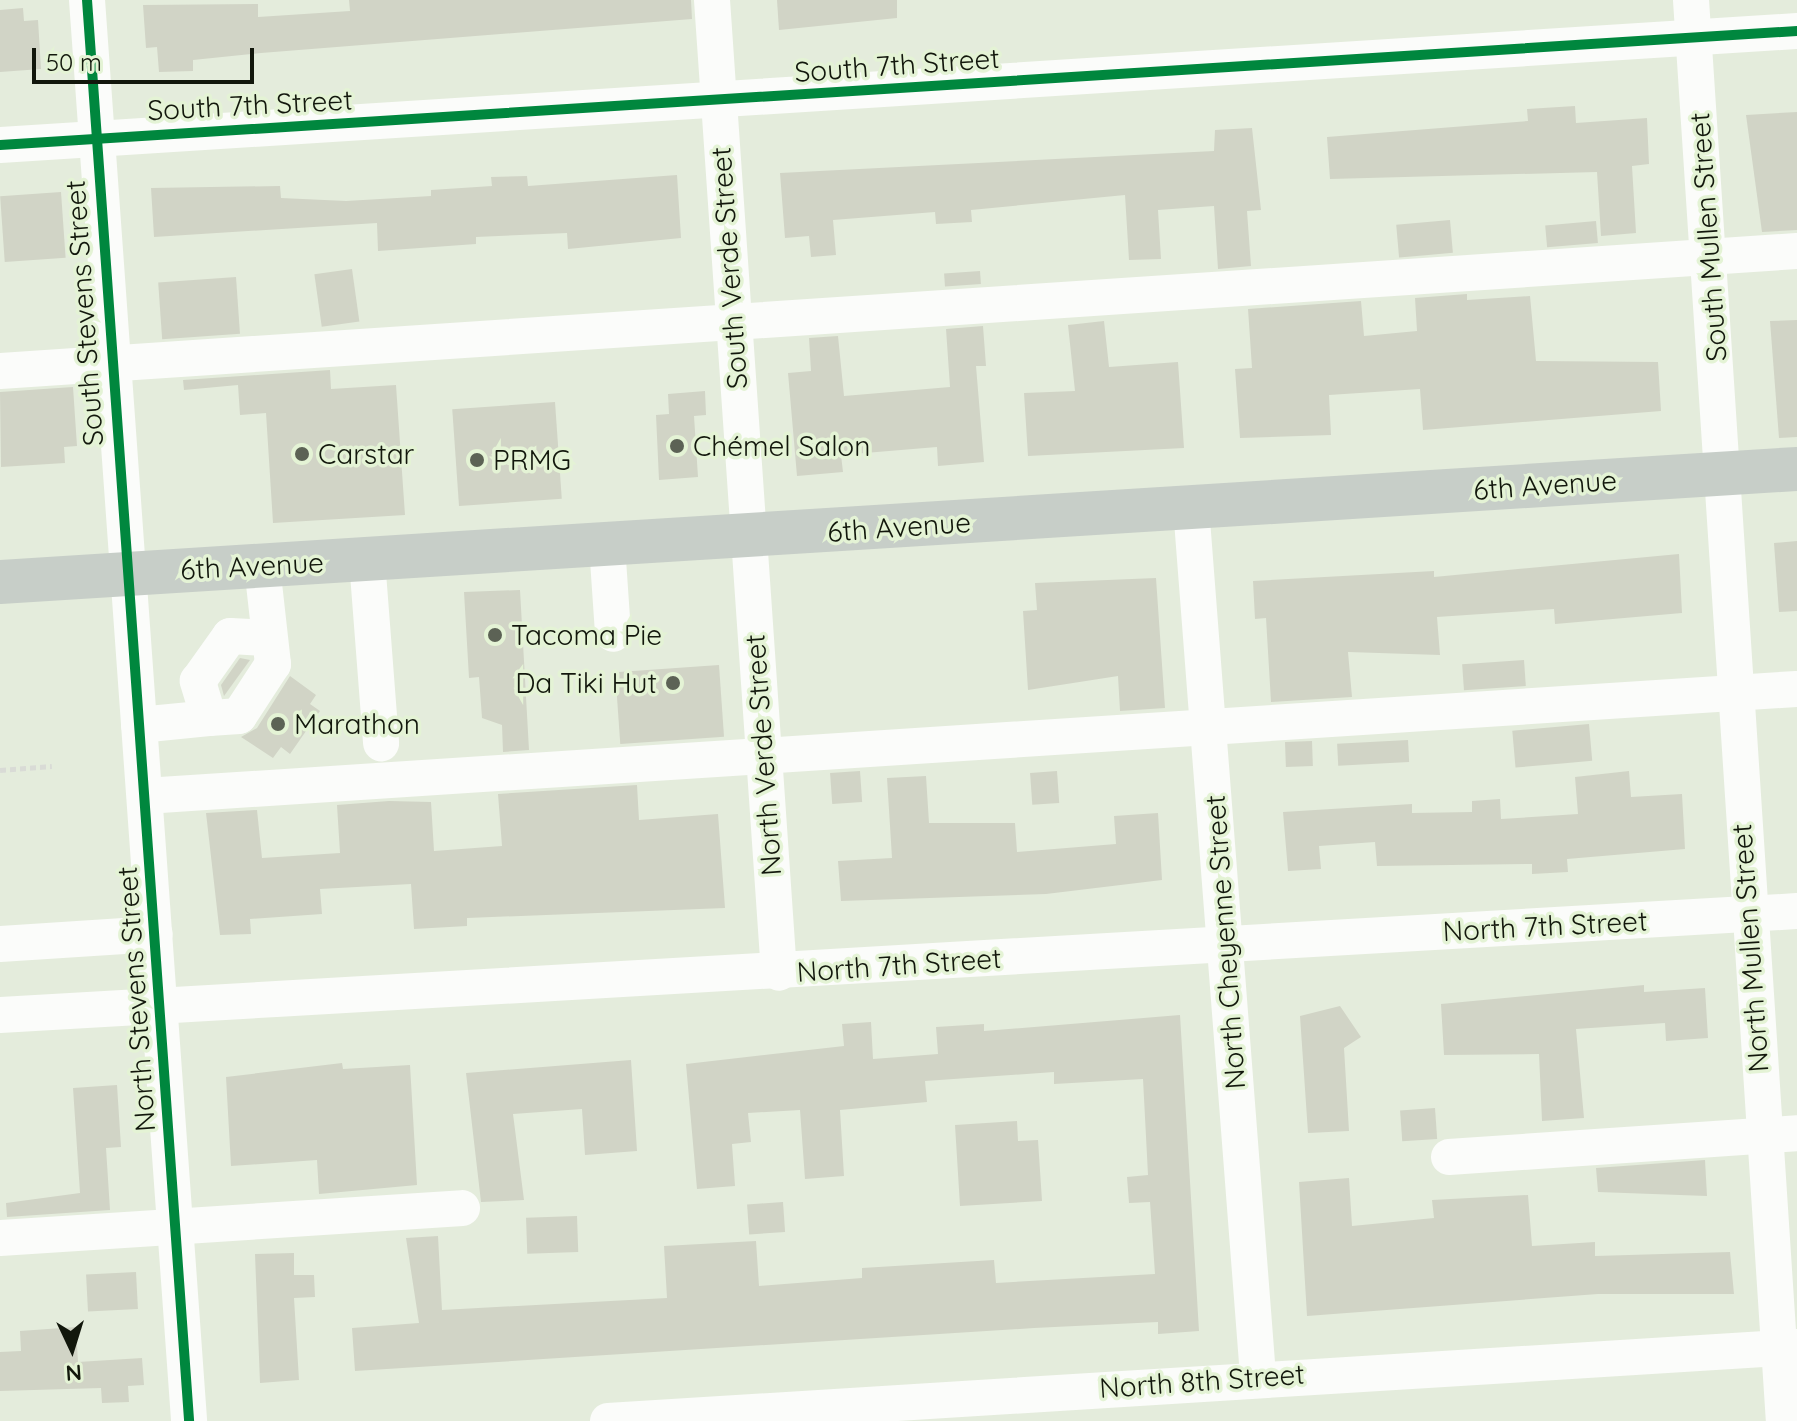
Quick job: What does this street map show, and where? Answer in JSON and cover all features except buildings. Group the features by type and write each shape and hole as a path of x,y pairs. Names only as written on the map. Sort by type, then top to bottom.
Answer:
{"main road":[{"name":"6th Avenue","path":"0,582 1797,469"}],"street":[{"name":"South Stevens Street","path":"87,0 127,574"},
{"name":"South Verde Street","path":"712,0 748,537"},
{"name":"South Mullen Street","path":"1691,0 1725,474"},
{"name":"South 7th Street","path":"0,145 1797,31"},
{"path":"0,371 732,319 1797,251"},
{"name":"North Mullen Street","path":"1725,474 1731,693 1748,914 1780,1134 1787,1348 1784,1421"},
{"name":"North Cheyenne Street","path":"1191,507 1258,1376"},
{"name":"North Verde Street","path":"748,537 779,973"},
{"path":"607,545 613,634"},
{"path":"367,560 381,743"},
{"path":"139,725 239,716 273,664 264,638 262,566"},
{"name":"North Stevens Street","path":"127,574 161,1005 189,1421"},
{"path":"209,718 198,681 230,636 264,638"},
{"path":"145,796 1797,689"},
{"name":"North 7th Street","path":"0,1015 779,973 1797,911"},
{"path":"0,944 155,934"},
{"path":"1449,1157 1780,1134"},
{"path":"0,1238 462,1208"},
{"name":"North 8th Street","path":"608,1421 1258,1376 1787,1348"}],"path":[{"path":"0,770 52,766"}],"cycle path":[{"path":"87,0 189,1421"},
{"path":"0,145 1797,31"}],"place":[{"name":"Chémel Salon","path":"677,446"},
{"name":"Carstar","path":"302,454"},
{"name":"PRMG","path":"477,460"},
{"name":"Tacoma Pie","path":"495,635"},
{"name":"Da Tiki Hut","path":"673,683"},
{"name":"Marathon","path":"278,724"}]}
